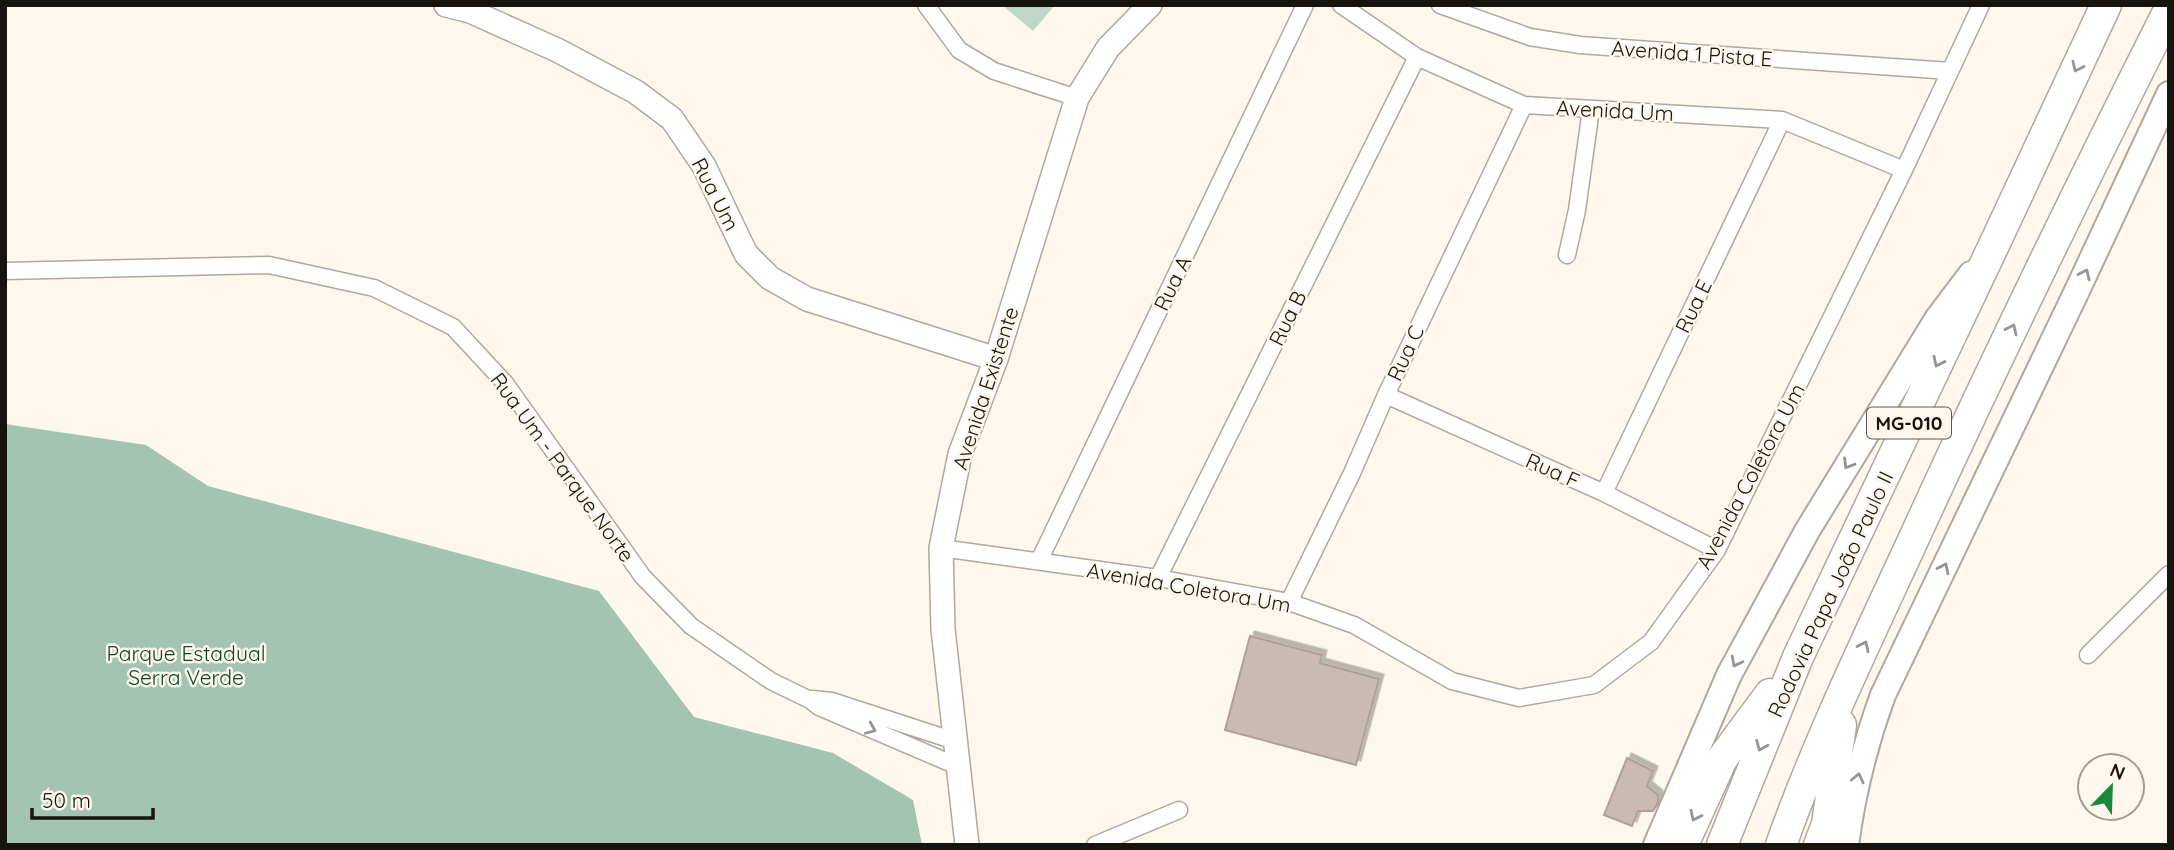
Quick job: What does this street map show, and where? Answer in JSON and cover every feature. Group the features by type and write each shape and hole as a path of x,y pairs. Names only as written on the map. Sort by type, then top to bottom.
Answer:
{"highway":[{"name":"Rodovia Papa João Paulo II","path":"1722,845 1798,657 2106,5"},
{"name":"MG-010","path":"1781,845 1796,801 1847,682 1942,476 2169,10"},
{"path":"1683,845 1722,759 1798,657"},
{"path":"1819,845 1826,824 1847,682"}],"main road":[{"path":"1846,845 1852,803 1867,739 1883,695 2169,94"},
{"path":"1656,845 1729,675 1807,531 1937,319 1994,245"}],"street":[{"name":"Rua Um","path":"446,5 470,11 557,50 636,92 672,119 704,166 746,254 770,278 807,299 996,359"},
{"path":"926,5 959,50 994,71 1077,98"},
{"name":"Avenida Existente","path":"967,845 943,629 941,548 960,454 996,359 1077,98 1108,48 1150,5"},
{"name":"Rua A","path":"1039,561 1305,5"},
{"name":"Avenida Um","path":"1341,5 1417,57 1524,105 1782,120 1904,170"},
{"name":"Avenida 1 Pista E","path":"1440,5 1530,37 1580,45 1950,71"},
{"name":"Avenida Coletora Um","path":"941,548 1158,579 1289,602 1354,625 1452,681 1519,698 1594,685 1651,642 1717,550 1904,170 1981,5"},
{"name":"Rua B","path":"1158,579 1417,57"},
{"name":"Rua C","path":"1289,602 1524,105"},
{"path":"1567,255 1577,210 1591,109"},
{"name":"Rua E","path":"1604,493 1782,120"},
{"name":"Rua Um - Parque Norte","path":"5,271 270,265 374,288 453,327 505,383 643,577 691,626 771,681 810,699 819,707 957,766"},
{"name":"Rua F","path":"1385,395 1604,493 1717,550"},
{"path":"2088,655 2169,574"},
{"name":"Rua Um - Parque Norte","path":"810,699 832,701 956,741"},
{"path":"1096,845 1179,810"}],"green space":[{"path":"1002,5 1055,5 1033,31"},
{"name":"Parque Estadual Serra Verde","path":"5,424 146,445 208,486 599,591 694,717 833,753 913,800 922,845 5,845"}],"building":[{"path":"1250,636 1322,655 1320,663 1379,679 1356,765 1225,730"},
{"path":"1627,758 1653,771 1647,786 1658,795 1658,803 1653,811 1638,811 1632,826 1604,815"}]}
